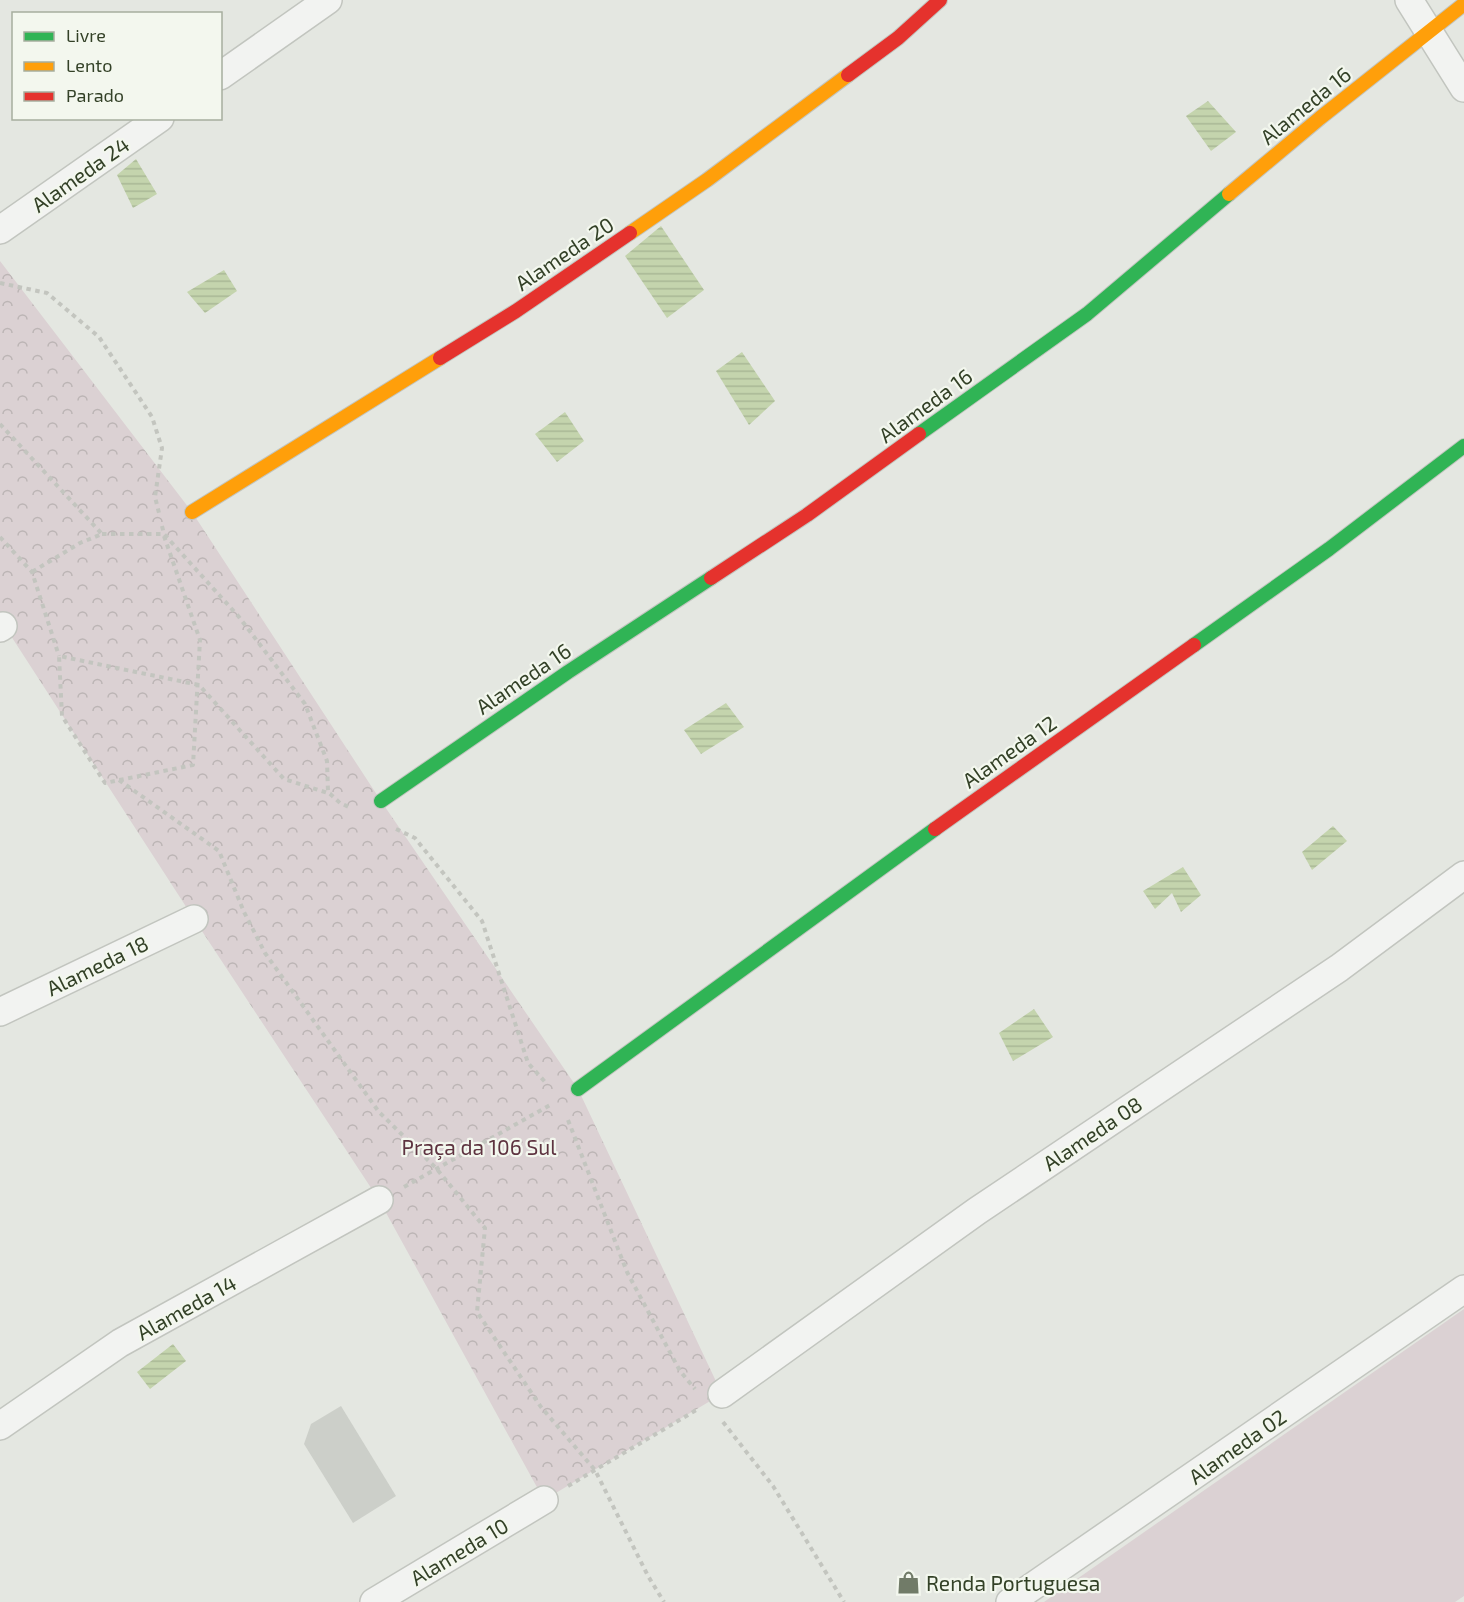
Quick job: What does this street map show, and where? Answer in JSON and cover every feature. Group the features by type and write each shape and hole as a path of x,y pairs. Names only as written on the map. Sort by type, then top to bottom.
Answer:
{"street":[{"path":"222,75 328,0"},
{"name":"Alameda 20","path":"192,512 516,311 707,180 898,38 940,0"},
{"path":"1409,0 1464,88"},
{"name":"Alameda 16","path":"381,801 568,672 807,515 1087,314 1320,118 1464,4"},
{"name":"Alameda 24","path":"0,231 157,120"},
{"name":"Alameda 12","path":"578,1089 811,918 1329,549 1464,446"},
{"name":"Alameda 08","path":"715,1398 977,1211 1339,968 1464,875"},
{"name":"Alameda 18","path":"0,1012 194,919"},
{"name":"Alameda 14","path":"0,1426 120,1343 380,1200"},
{"name":"Alameda 02","path":"1010,1602 1464,1289"},
{"name":"Alameda 10","path":"374,1602 544,1500"}],"path":[{"path":"0,424 102,534"},
{"path":"0,537 32,572 59,656 62,716 105,783 193,765 200,640 164,534 102,534 80,543 32,572"},
{"path":"59,656 198,684 284,779 332,795"},
{"path":"119,780 219,851 264,953 379,1112 436,1168 485,1227 477,1312 541,1407 595,1470 648,1576 664,1602"},
{"path":"380,1200 578,1089"},
{"path":"544,1500 715,1398 773,1486 844,1602"}],"green space":[{"name":"Praça da 106 Sul","path":"0,261 192,512 381,801 578,1089 722,1394 544,1500 379,1200 0,619"},
{"path":"1464,1309 1464,1596 1455,1602 1044,1602"}],"shaded area":[{"path":"1208,101 1236,132 1211,151 1186,116"},
{"path":"136,159 157,194 133,208 117,175"},
{"path":"661,226 704,290 667,318 625,256"},
{"path":"224,270 237,291 205,313 187,292"},
{"path":"742,352 775,401 749,425 716,371"},
{"path":"565,412 584,441 557,462 535,434"},
{"path":"726,703 744,727 701,754 684,730"},
{"path":"1333,826 1347,841 1312,870 1302,852"},
{"path":"1183,867 1201,895 1181,912 1172,893 1155,909 1143,891"},
{"path":"1034,1009 1053,1037 1013,1061 999,1033"},
{"path":"173,1344 186,1361 150,1389 137,1372"}],"building":[{"path":"341,1406 396,1496 353,1523 304,1444 311,1424"}],"traffic: fast":[{"path":"919,434 1087,314 1229,194"},
{"path":"1194,645 1329,549 1464,446"},
{"path":"381,801 568,672 711,578"},
{"path":"578,1089 935,829"}],"traffic: slow":[{"path":"1229,194 1320,118 1464,4"},
{"path":"630,233 707,180 848,75"},
{"path":"192,512 440,358"}],"traffic: jam":[{"path":"848,75 898,38 940,0"},
{"path":"440,358 516,311 630,233"},
{"path":"711,578 807,515 919,434"},
{"path":"935,829 1194,645"}],"place":[{"name":"Renda Portuguesa","path":"908,1582"}]}
